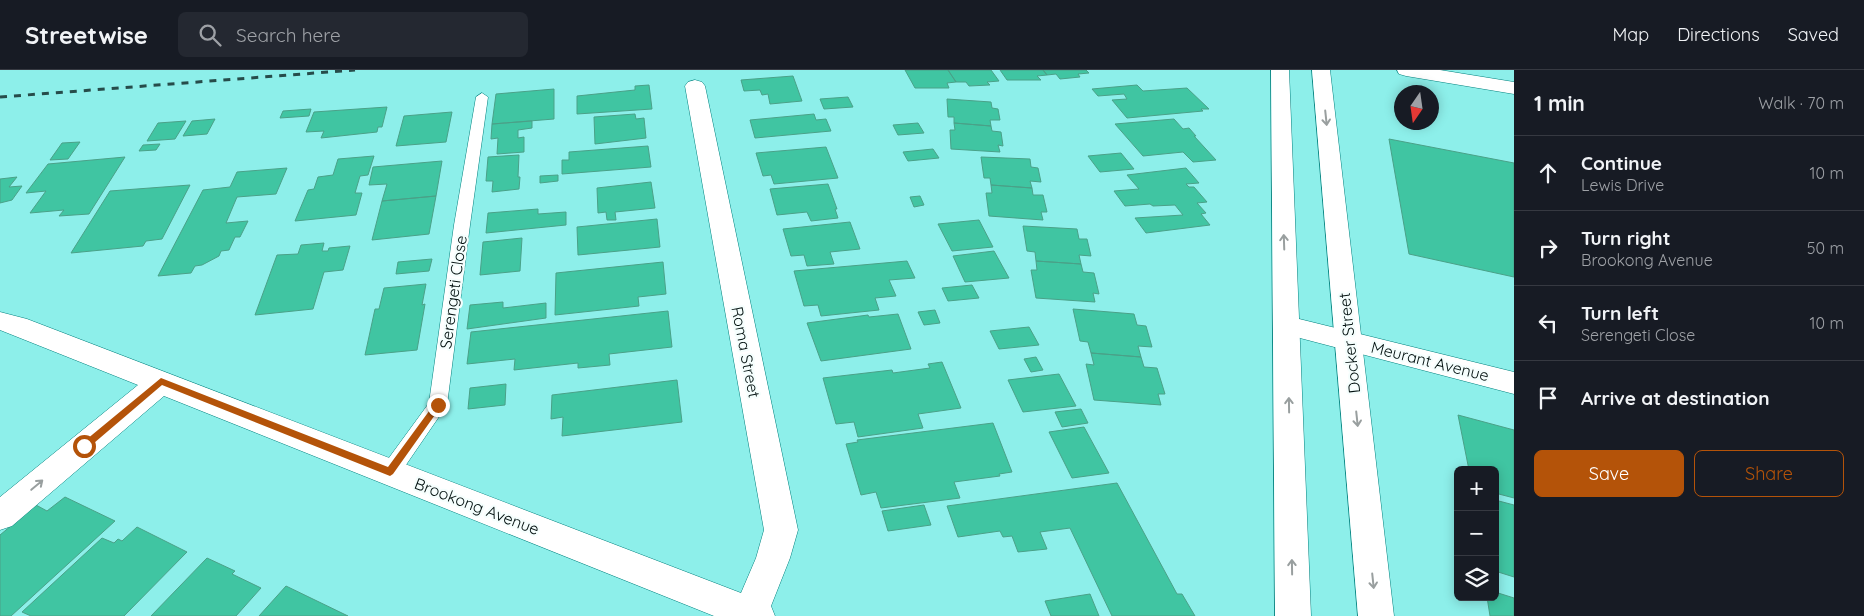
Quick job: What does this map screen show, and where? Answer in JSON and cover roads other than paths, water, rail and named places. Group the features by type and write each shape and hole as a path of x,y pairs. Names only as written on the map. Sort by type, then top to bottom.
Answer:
{"street":[{"path":"1280,70 1293,616"},
{"name":"Docker Street","path":"1321,70 1376,616"},
{"path":"1406,70 1514,88"},
{"name":"Roma Street","path":"696,86 781,530 754,614"},
{"name":"Brookong Avenue","path":"0,321 754,614"},
{"name":"Meurant Avenue","path":"1287,325 1514,383"},
{"path":"0,516 161,382"}],"lane":[{"name":"Serengeti Close","path":"390,472 438,405 462,225 482,97"}],"railway":[{"path":"0,97 355,70"}]}
